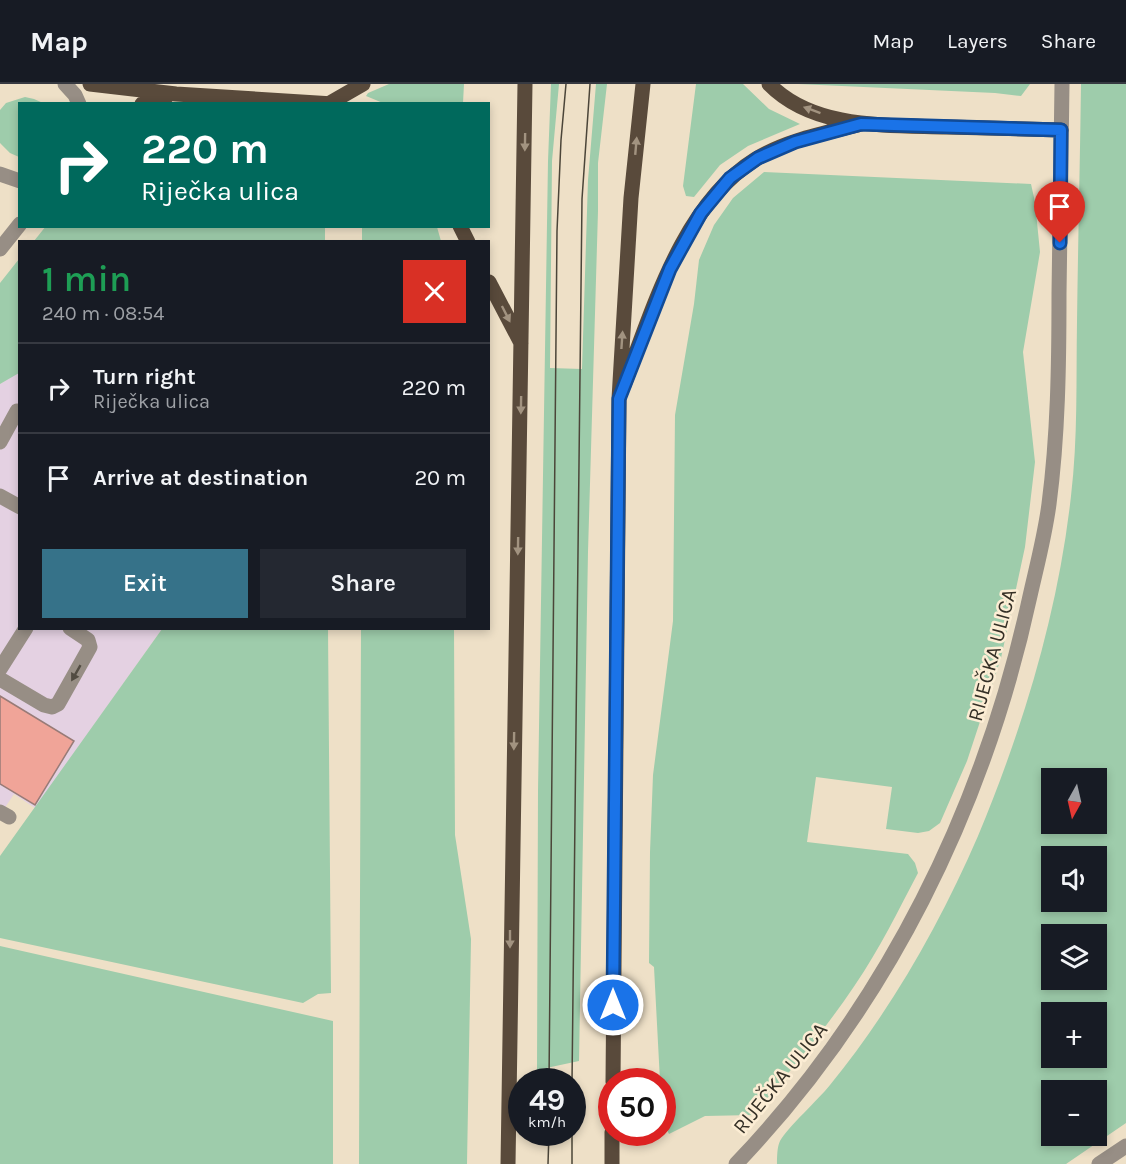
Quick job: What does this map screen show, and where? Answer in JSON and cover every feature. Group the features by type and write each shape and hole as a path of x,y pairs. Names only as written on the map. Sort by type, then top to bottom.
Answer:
{"main road":[{"path":"90,84 176,94 315,102"},
{"path":"334,102 363,84"},
{"path":"508,1164 510,880 522,346 525,84"},
{"path":"613,1068 619,399 632,198 644,84"},
{"path":"769,84 778,94 808,110 861,124 1061,130"},
{"path":"149,102 176,94"},
{"path":"619,399 670,269 701,213 730,178 758,158 795,142 861,124"},
{"path":"490,284 522,346"},
{"path":"612,1146 612,1164"}],"street":[{"path":"65,84 78,102"},
{"name":"RIJEČKA ULICA","path":"736,1164 798,1092 850,1023 897,950 938,872 988,752 1021,636 1049,505 1056,410 1062,84"},
{"path":"0,174 18,180"},
{"path":"0,249 18,226"},
{"path":"0,415 18,412"},
{"path":"0,442 18,412"},
{"path":"0,496 18,506"},
{"path":"0,669 25,630"},
{"path":"0,679 45,705 58,704 90,647 88,640 73,630"},
{"path":"1099,1164 1126,1146"}],"shaded area":[{"path":"18,372 18,630 161,630 35,808 14,794 0,815 0,384"}],"green space":[{"path":"389,84 464,84 463,102 381,102 366,96"},
{"path":"551,84 559,84 552,161 550,368 582,369 588,180 596,84 607,84 598,163 579,1061 537,1068 538,791"},
{"path":"696,84 743,84 769,109 800,124 748,146 720,165 694,197 686,196 683,186"},
{"path":"798,84 1030,84 1021,96"},
{"path":"1081,84 1126,84 1126,1123 1107,1136 1107,1080 1041,1080 1041,1146 1092,1146 1066,1164 777,1164 778,1146 784,1135 825,1091 874,1027 931,934 978,836 1010,754 1048,627 1065,540 1075,452"},
{"path":"25,97 41,102 18,102 18,157 10,153 0,143 0,110 6,103"},
{"path":"764,172 1031,184 1040,252 1023,352 1035,462 1025,547 1001,658 967,761 940,823 929,831 918,833 886,829 892,787 816,777 807,842 908,854 915,863 918,873 888,930 864,972 831,1019 753,1115 705,1116 676,1130 676,1068 659,1068 654,967 649,963 653,775 673,621 675,415 699,260 714,225 733,198"},
{"path":"44,228 325,228 325,240 35,240"},
{"path":"362,228 437,228 441,240 362,240"},
{"path":"18,260 18,374 0,384 0,283"},
{"path":"161,630 328,630 331,993 318,994 303,1003 0,938 0,856"},
{"path":"361,630 454,630 455,835 471,939 467,1164 359,1164"},
{"path":"0,946 333,1021 333,1164 0,1164"}],"building":[{"path":"0,696 74,741 35,805 0,784"}],"tram line":[{"path":"549,1068 557,231 566,84"},
{"path":"572,1068 582,199 590,84"},
{"path":"548,1164 549,1146"},
{"path":"572,1146 572,1164"}],"route":[{"path":"613,1005 619,399 670,269 701,213 730,178 758,158 795,142 861,124 1061,130 1060,243"}]}
